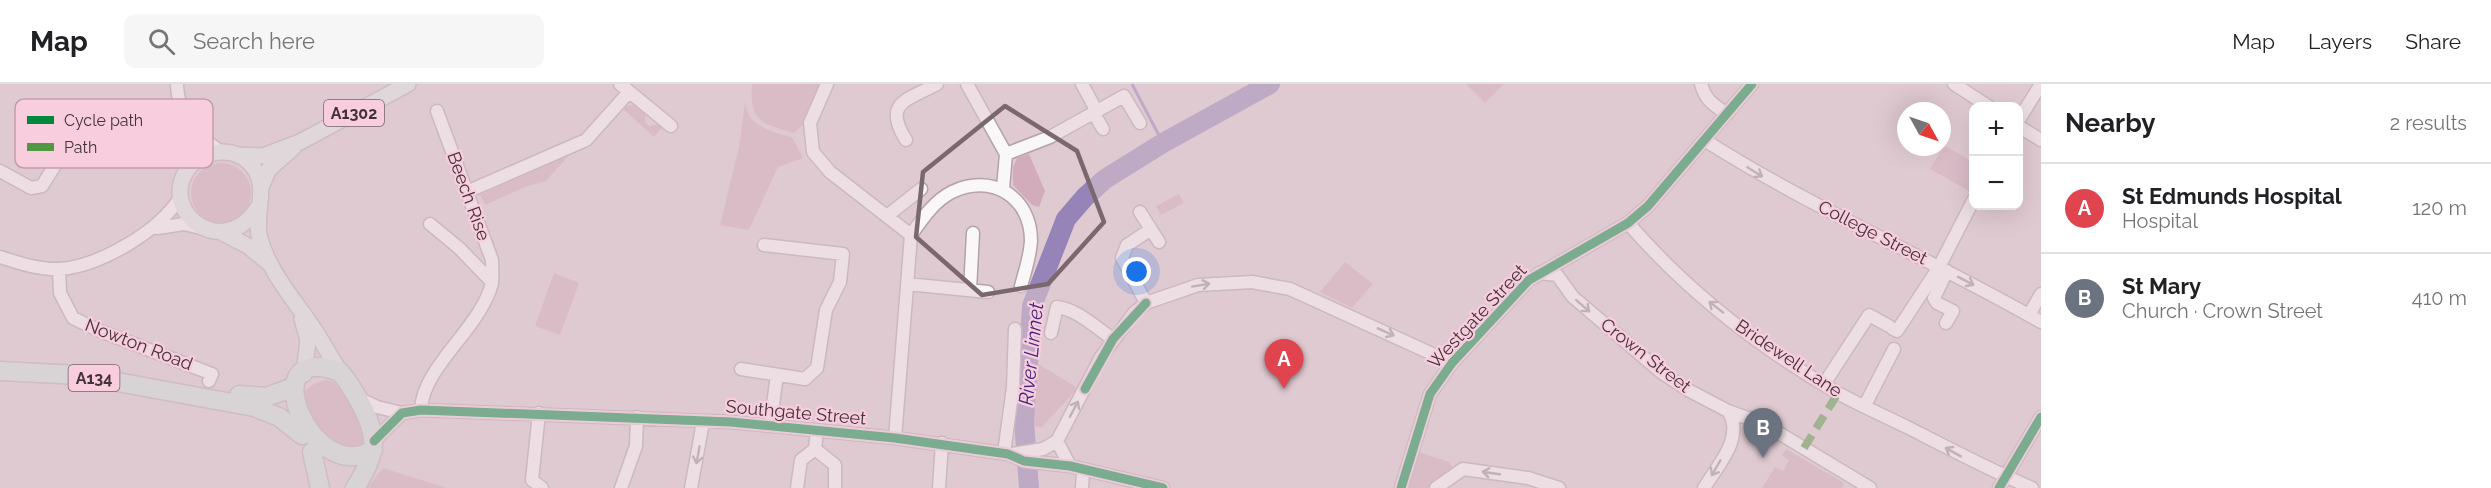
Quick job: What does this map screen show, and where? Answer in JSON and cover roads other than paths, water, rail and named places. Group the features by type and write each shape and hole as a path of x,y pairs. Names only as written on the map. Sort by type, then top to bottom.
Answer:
{"highway":[{"path":"320,488 295,412 299,380 321,369 340,372 357,397 373,446 355,488"},
{"name":"A134","path":"0,371 79,375 187,393 270,413 307,443"},
{"name":"A134","path":"187,393 205,392 266,397 299,380"},
{"path":"307,443 322,462 338,469 354,467 373,446"}],"main road":[{"name":"A1302","path":"238,155 263,156 300,142 408,84"},
{"name":"A1302","path":"261,187 269,169 300,142"},
{"path":"213,153 238,155 254,168 261,187 259,234 270,264 340,372"},
{"path":"189,168 186,172 181,196 188,215 202,228 223,232 248,246 270,264"},
{"path":"223,232 239,228 252,219 260,204"},
{"path":"299,380 308,340 302,313"}],"street":[{"path":"827,84 810,123 813,152 830,172 911,235"},
{"path":"906,140 896,124 895,113 899,105 937,84"},
{"path":"967,84 1006,154 1003,188"},
{"path":"1082,84 1103,129"},
{"path":"1701,84 1704,96 1709,102 1727,114"},
{"name":"Westgate Street","path":"1401,488 1430,394 1452,363 1529,280 1628,223 1648,206 1706,141 1751,84"},
{"path":"1954,84 1982,102"},
{"path":"2023,113 2041,84"},
{"path":"469,191 586,140 624,88 671,126"},
{"path":"1006,154 1050,137 1124,96 1140,123"},
{"name":"Beech Rise","path":"421,410 425,389 482,308 492,282 492,260 469,191 437,111"},
{"path":"2023,129 2041,140"},
{"name":"College Street","path":"1706,141 1763,177 2041,322"},
{"path":"213,146 221,152"},
{"path":"0,171 31,188 42,186 53,168"},
{"path":"186,168 186,172"},
{"path":"895,438 911,235 926,213 950,193 974,185 1003,188 1020,202 1031,239 1029,258 1021,286"},
{"path":"887,216 921,189"},
{"path":"0,257 42,268 59,269 106,256 166,217 181,196"},
{"path":"1946,323 1953,311 1936,303 1934,298 1943,269 1969,210"},
{"path":"1140,212 1159,242"},
{"name":"Bridewell Lane","path":"1628,223 1659,258 1710,303 1783,358 1824,384 2002,482 2032,488"},
{"path":"147,231 184,224 202,228"},
{"name":"Beech Rise","path":"430,224 492,282"},
{"path":"1146,303 1122,258 1127,245 1150,230"},
{"path":"970,290 974,233"},
{"path":"741,369 805,379 816,372 826,310 840,282 843,255 764,245"},
{"name":"Westgate Street","path":"1557,275 1558,267 1570,255"},
{"name":"Nowton Road","path":"59,269 60,293 73,318 100,331 212,374 209,381"},
{"path":"1824,384 1869,315 1897,331 1943,269"},
{"path":"1539,273 1557,275"},
{"name":"Crown Street","path":"1557,275 1573,297 1661,372 1688,390 1728,411 1764,424 1870,488"},
{"path":"1027,457 1057,441 1113,339 1146,303 1198,285 1252,282 1290,289 1452,363"},
{"path":"907,284 988,292"},
{"path":"2029,315 2041,294"},
{"path":"1051,333 1057,307 1076,313 1113,339"},
{"path":"1006,454 1013,387 1015,329"},
{"path":"1865,405 1894,348"},
{"path":"770,426 777,375"},
{"path":"357,397 378,407 402,413 373,446"},
{"name":"Southgate Street","path":"402,413 421,410 637,417 817,430 942,443 1027,457 1163,488"},
{"path":"1728,411 1733,418 1735,434"},
{"path":"539,413 532,480 542,488"},
{"path":"621,488 636,446 637,417"},
{"path":"2002,482 2041,417"},
{"path":"691,488 699,456 703,422"},
{"path":"1704,488 1735,434 1746,426 1764,424"},
{"path":"797,488 801,460 815,449 817,430"},
{"path":"1057,441 1070,466"},
{"path":"939,488 942,443"},
{"path":"815,449 835,465 836,488"},
{"path":"1082,488 1083,469"},
{"path":"1436,488 1463,469 1528,478 1559,488"}],"waterway":[{"path":"1132,84 1163,143"},
{"name":"River Linnet","path":"1029,488 1024,422 1032,306 1066,219 1105,179 1163,143 1270,84"}],"place":[{"name":"St Edmunds Hospital","path":"1284,389"},
{"name":"St Mary","path":"1763,458"}]}
